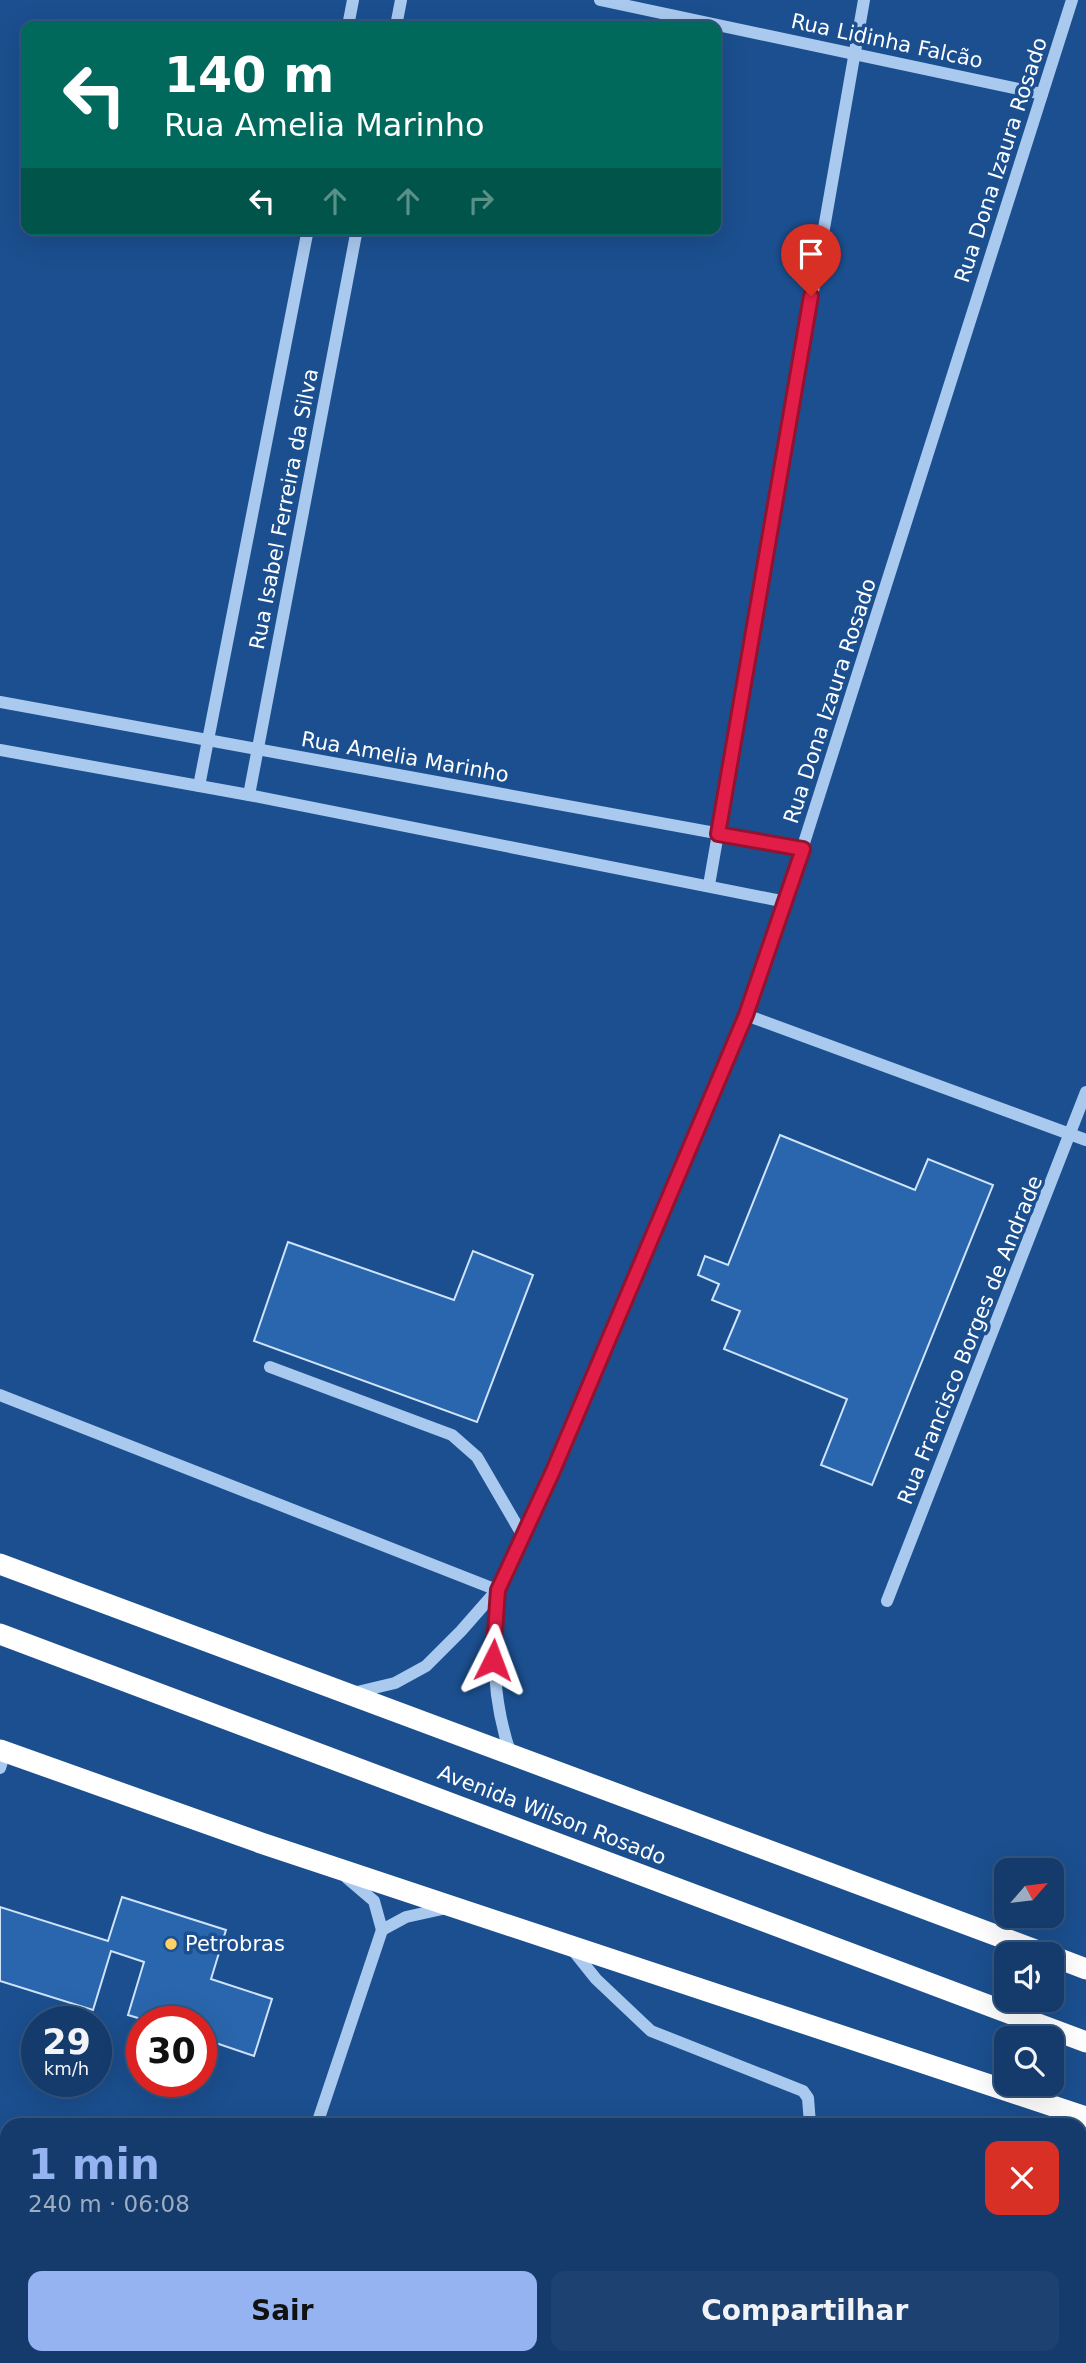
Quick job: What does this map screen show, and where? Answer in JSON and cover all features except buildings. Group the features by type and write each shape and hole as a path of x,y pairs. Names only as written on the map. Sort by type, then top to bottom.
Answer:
{"highway":[{"name":"Avenida Wilson Rosado","path":"0,1564 1015,1942"},
{"name":"Avenida Wilson Rosado","path":"0,1634 1086,2042"},
{"path":"2,1757 1086,2118"},
{"name":"Avenida Wilson Rosado","path":"1064,1960 1086,1969"}],"street":[{"path":"349,21 353,0"},
{"path":"397,21 401,0"},
{"name":"Rua Lidinha Falcão","path":"600,0 699,21"},
{"path":"709,885 864,0"},
{"name":"Rua Dona Izaura Rosado","path":"346,1695 395,1683 426,1666 498,1590 523,1536 746,1015 786,902 1072,0"},
{"name":"Rua Lidinha Falcão","path":"721,26 1042,94"},
{"name":"Rua Isabel Ferreira da Silva","path":"200,786 307,235"},
{"name":"Rua Isabel Ferreira da Silva","path":"249,795 356,235"},
{"name":"Rua Amelia Marinho","path":"0,702 803,849"},
{"path":"0,750 249,795 786,902"},
{"path":"746,1015 1086,1140"},
{"name":"Rua Francisco Borges de Andrade","path":"887,1601 1086,1092"},
{"path":"270,1367 453,1436 477,1457 523,1536"},
{"path":"0,1395 498,1590"},
{"name":"Rua Dona Izaura Rosado","path":"498,1590 493,1660 496,1701 511,1756"},
{"path":"319,2118 382,1930 374,1901 362,1888 325,1865"},
{"path":"382,1930 406,1917 453,1907"},
{"path":"570,1946 596,1979 651,2031 803,2091 808,2098 810,2118"}],"place":[{"name":"Petrobras","path":"171,1944"}],"route":[{"path":"493,1660 498,1590 553,1471 746,1015 762,975 803,849 718,834 811,296"}]}
